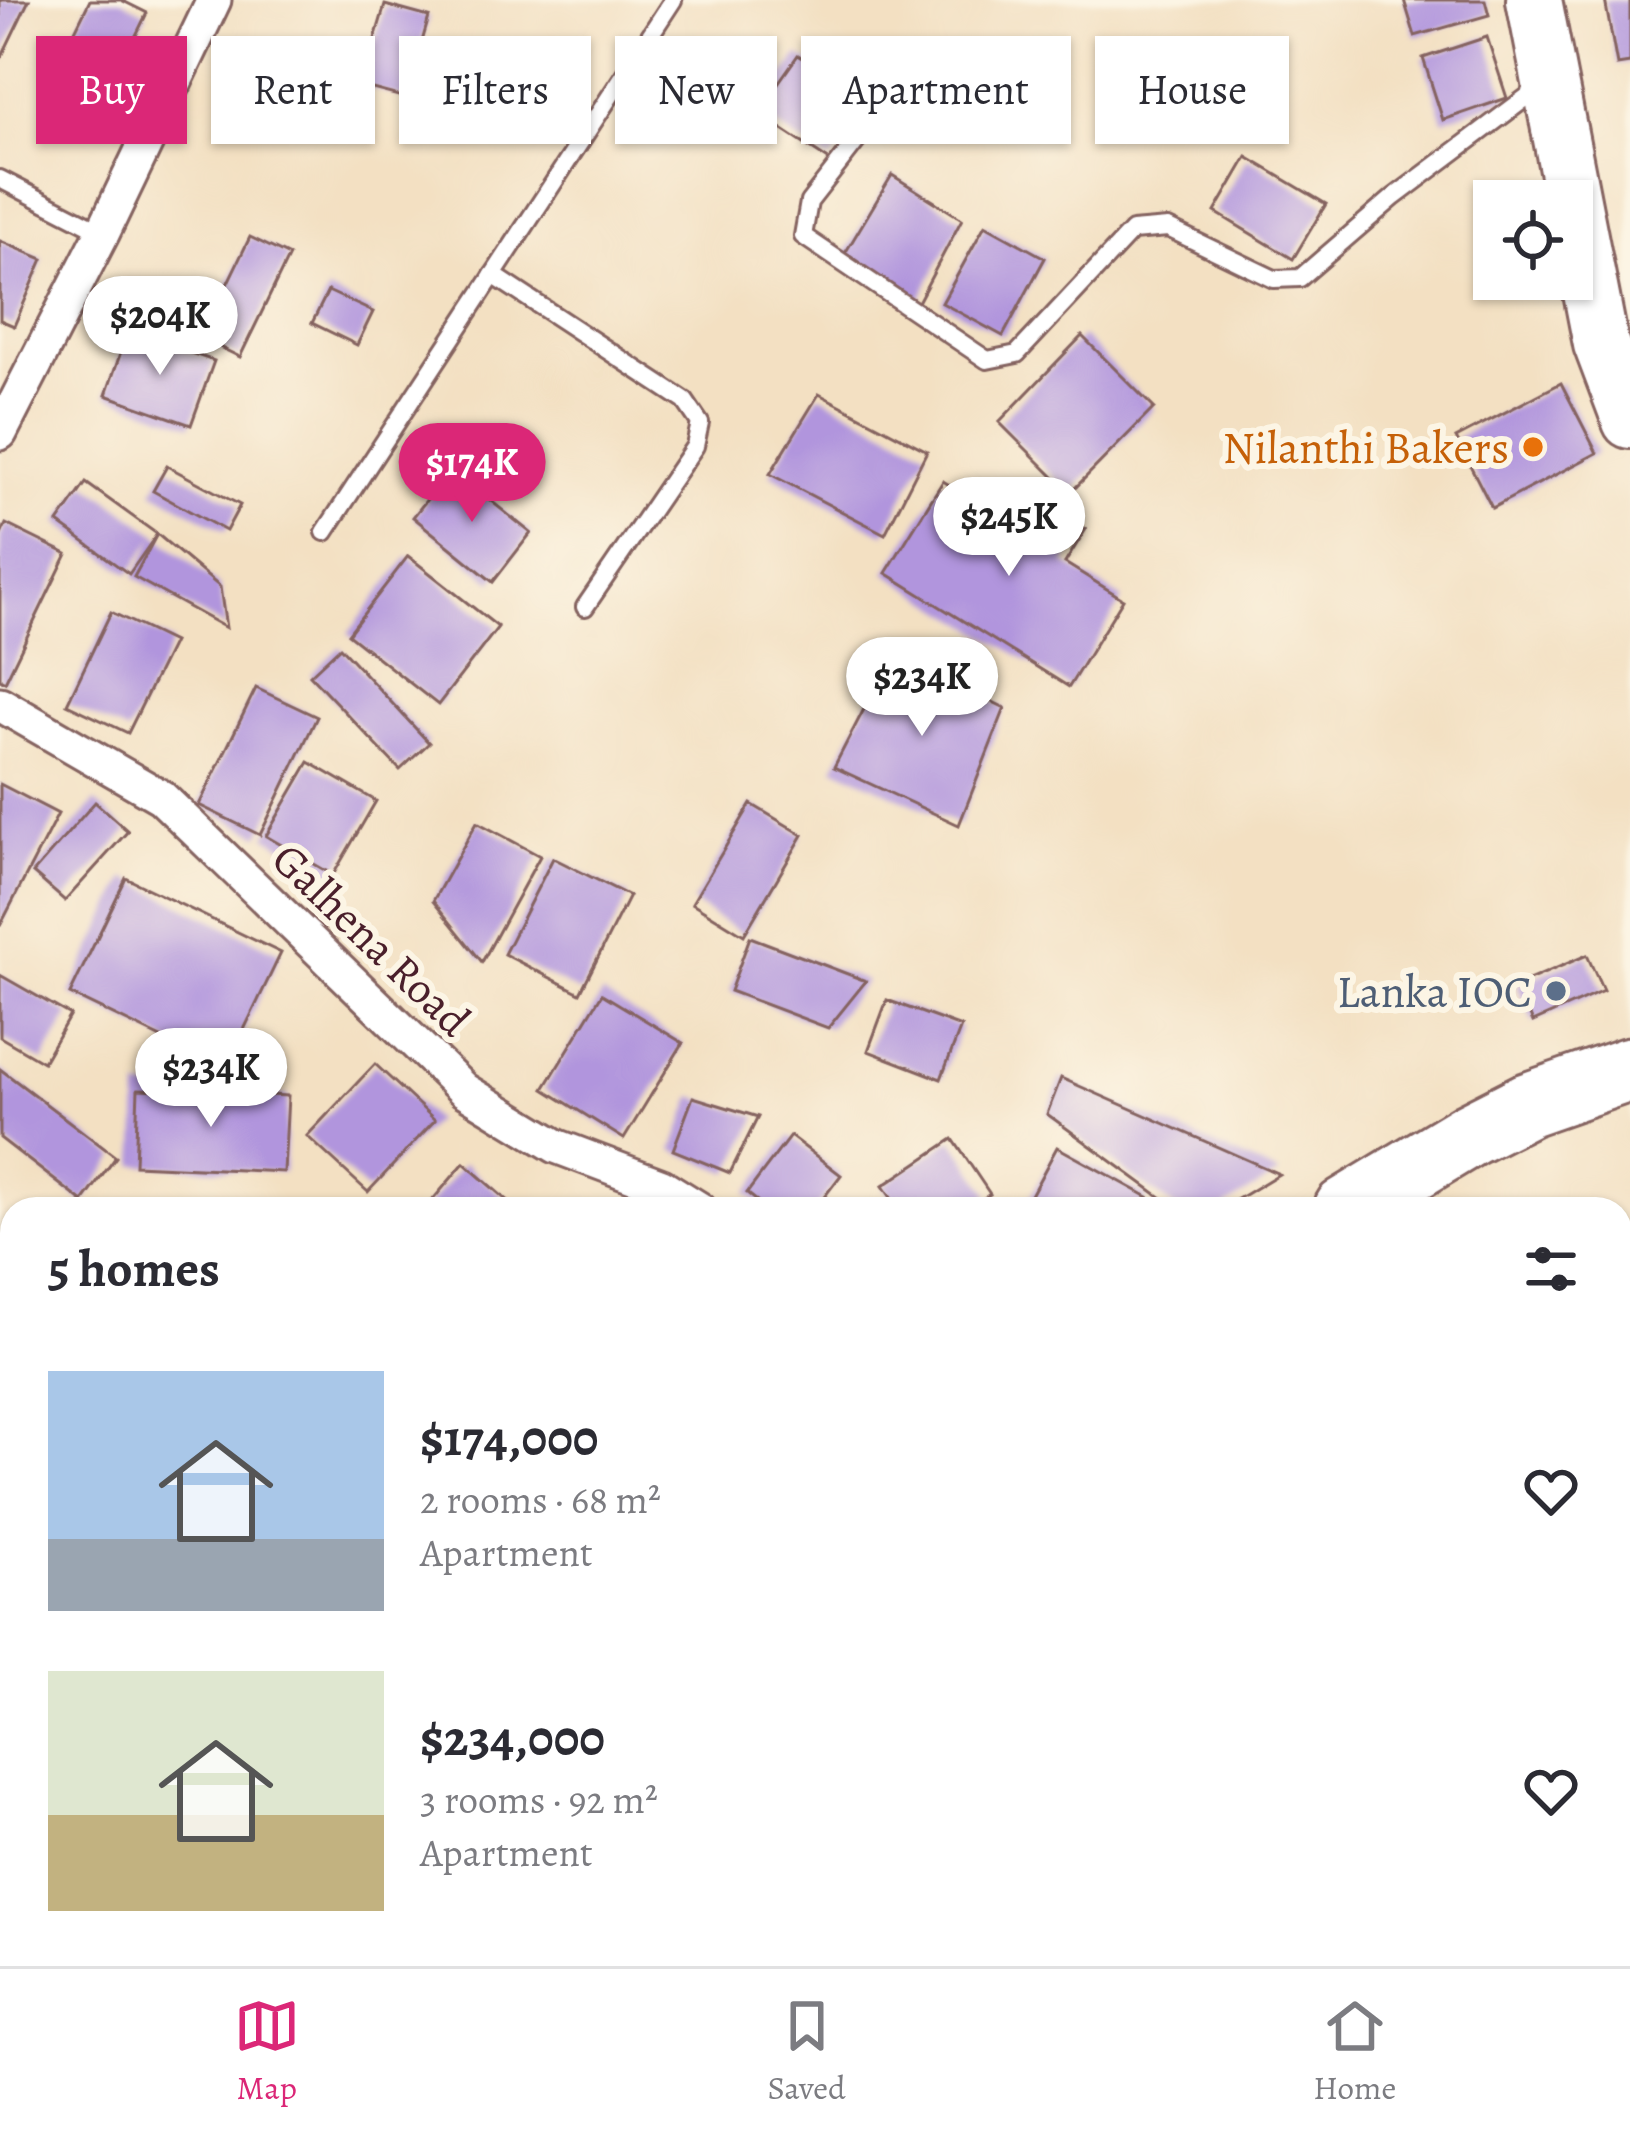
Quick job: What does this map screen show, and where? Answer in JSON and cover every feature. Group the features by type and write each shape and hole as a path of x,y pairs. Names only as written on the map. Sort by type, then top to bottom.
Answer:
{"highway":[{"path":"1366,1197 1470,1134 1527,1106 1630,1069"}],"main road":[{"path":"1534,0 1601,344 1630,421"}],"street":[{"path":"0,433 214,0"},
{"name":"Galhena Road","path":"0,704 160,797 464,1090 556,1146 680,1197"}],"lane":[{"path":"325,532 673,0"},
{"path":"855,144 809,202 802,236 986,360 1017,354 1132,231 1168,228 1274,279 1300,278 1394,197 1550,80"},
{"path":"0,179 103,232"},
{"path":"494,275 686,401 700,423 695,446 585,607"}],"building":[{"path":"0,0 29,0 0,60"},
{"path":"90,0 121,0 147,13 136,36 72,36"},
{"path":"1404,0 1485,0 1489,15 1415,36"},
{"path":"1605,0 1630,0 1630,63 1617,65"},
{"path":"385,5 429,17 424,36 399,36 399,96 375,90 375,39"},
{"path":"1487,37 1507,98 1443,120 1423,58"},
{"path":"801,57 801,142 777,126 777,85"},
{"path":"804,144 843,144 830,161"},
{"path":"1247,157 1326,204 1293,259 1215,212"},
{"path":"892,175 962,219 917,304 844,255"},
{"path":"985,225 1045,258 1003,336 942,303"},
{"path":"250,237 289,256 240,357 201,338"},
{"path":"0,241 43,259 14,326 0,320"},
{"path":"328,291 373,312 357,345 312,323"},
{"path":"128,331 214,361 191,425 106,395"},
{"path":"1082,336 1154,408 1070,493 999,422"},
{"path":"1561,383 1597,453 1492,508 1456,438"},
{"path":"819,394 927,451 885,534 770,474"},
{"path":"167,466 240,505 226,531 153,491"},
{"path":"451,469 531,533 493,582 413,517"},
{"path":"943,481 1014,525 1033,496 1086,529 1065,563 1123,599 1069,687 886,573"},
{"path":"86,483 157,534 129,574 58,523"},
{"path":"6,524 67,554 5,682 0,679 0,537"},
{"path":"157,534 220,587 226,628 134,577"},
{"path":"408,556 498,627 438,705 348,634"},
{"path":"111,612 173,642 128,733 67,704"},
{"path":"340,647 429,743 400,770 310,675"},
{"path":"893,653 1005,708 959,825 834,767"},
{"path":"256,688 317,717 260,835 199,805"},
{"path":"309,762 376,801 333,875 266,836"},
{"path":"0,784 58,814 0,926"},
{"path":"95,802 128,831 65,901 33,873"},
{"path":"751,804 803,835 744,935 692,903"},
{"path":"477,822 540,856 482,962 433,901"},
{"path":"553,858 629,896 580,993 504,954"},
{"path":"126,878 281,953 225,1069 70,994"},
{"path":"750,937 866,981 828,1028 730,991"},
{"path":"1587,955 1603,991 1533,1022 1517,985"},
{"path":"0,975 70,1015 43,1062 0,1037"},
{"path":"602,994 683,1043 624,1139 544,1089"},
{"path":"887,1000 961,1027 941,1079 868,1051"},
{"path":"375,1064 435,1120 368,1192 307,1136"},
{"path":"0,1069 116,1157 87,1197 77,1197 0,1138"},
{"path":"1061,1078 1279,1174 1241,1197 1161,1197 1047,1114"},
{"path":"138,1089 288,1096 284,1172 135,1165"},
{"path":"693,1097 758,1117 730,1173 673,1150"},
{"path":"790,1136 841,1175 824,1197 752,1197 747,1193"},
{"path":"953,1139 990,1194 891,1197 883,1186"},
{"path":"1057,1147 1148,1197 1030,1197"},
{"path":"464,1163 503,1197 435,1197"}],"place":[{"name":"Nilanthi Bakers","path":"1533,447"},
{"name":"Lanka IOC","path":"1556,991"}]}
